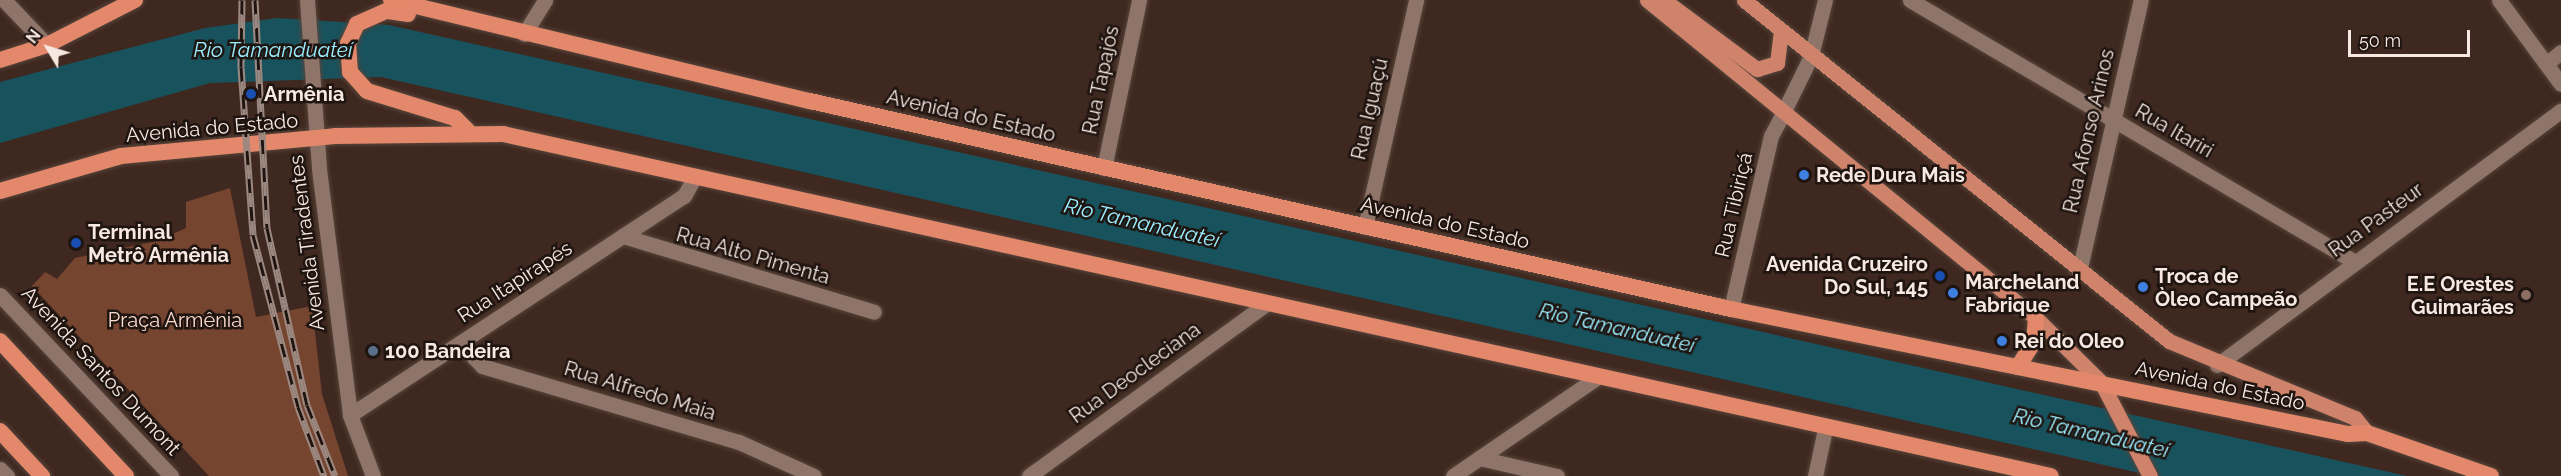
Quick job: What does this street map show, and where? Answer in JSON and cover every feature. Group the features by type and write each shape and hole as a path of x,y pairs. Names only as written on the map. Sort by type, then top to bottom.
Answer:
{"highway":[{"path":"0,60 47,45 135,0"},
{"path":"388,5 357,24 346,51 356,82 375,95 454,118 468,131"},
{"name":"Avenida do Estado","path":"388,5 428,16 436,12 1104,168 1731,309 2101,382 2348,434 2367,433 2491,476"},
{"name":"Avenida do Estado","path":"0,191 121,156 316,140 468,131 695,176 2018,472 2051,476"},
{"path":"2018,367 2034,341 2036,318"},
{"path":"0,341 126,476"},
{"path":"0,431 42,476"}],"main road":[{"path":"1647,0 2036,318 2101,382 2148,472"},
{"path":"1664,0 1757,69 1777,63 1781,30"},
{"path":"1744,0 2079,272 2169,341 2217,365 2355,418 2367,433"}],"street":[{"path":"4,0 47,45"},
{"path":"524,34 545,0"},
{"name":"Rua Tapajós","path":"1104,168 1139,0"},
{"name":"Rua Iguaçú","path":"1365,227 1416,0"},
{"name":"Rua Tibiriçá","path":"1731,309 1771,136 1811,56 1825,0"},
{"name":"Rua Itariri","path":"1910,0 2355,262"},
{"name":"Rua Afonso Arinos","path":"2079,272 2141,0"},
{"path":"2499,0 2561,84"},
{"name":"Avenida Tiradentes","path":"307,4 316,140 350,415 373,476"},
{"path":"2546,63 2561,52"},
{"name":"Rua Pasteur","path":"2217,365 2561,110"},
{"name":"Rua Itapirapés","path":"350,415 684,196 695,176"},
{"name":"Rua Alto Pimenta","path":"623,236 874,312"},
{"name":"Avenida Santos Dumont","path":"0,295 171,476"},
{"name":"Rua Deocleciana","path":"1029,476 1266,304"},
{"name":"Rua Alfredo Maia","path":"460,343 482,366 738,442 814,476"},
{"path":"1453,476 1596,378"},
{"path":"1815,476 1825,429"},
{"path":"1479,458 1557,476"},
{"path":"0,469 7,476"}],"green space":[{"name":"Praça Armênia","path":"230,188 256,317 312,306 322,394 348,476 209,476 32,286 45,272 57,279 75,258 157,241 186,228 186,202"}],"water":[{"name":"Rio Tamanduateí","path":"277,18 389,25 2407,476 2153,476 381,77 210,83 0,143 0,82 205,28"}],"railway":[{"path":"242,0 241,67 253,235 298,407 324,476"},
{"path":"255,0 267,228 307,405 335,476"}],"place":[{"name":"Armênia","path":"251,94"},
{"name":"Rede Dura Mais","path":"1804,175"},
{"name":"Terminal Metrô Armênia","path":"76,243"},
{"name":"Avenida Cruzeiro Do Sul, 145","path":"1940,276"},
{"name":"Troca de Òleo Campeão","path":"2143,287"},
{"name":"Marcheland Fabrique","path":"1953,293"},
{"name":"E.E Orestes Guimarães","path":"2526,295"},
{"name":"Rei do Oleo","path":"2002,341"},
{"name":"100 Bandeira","path":"373,351"}]}
